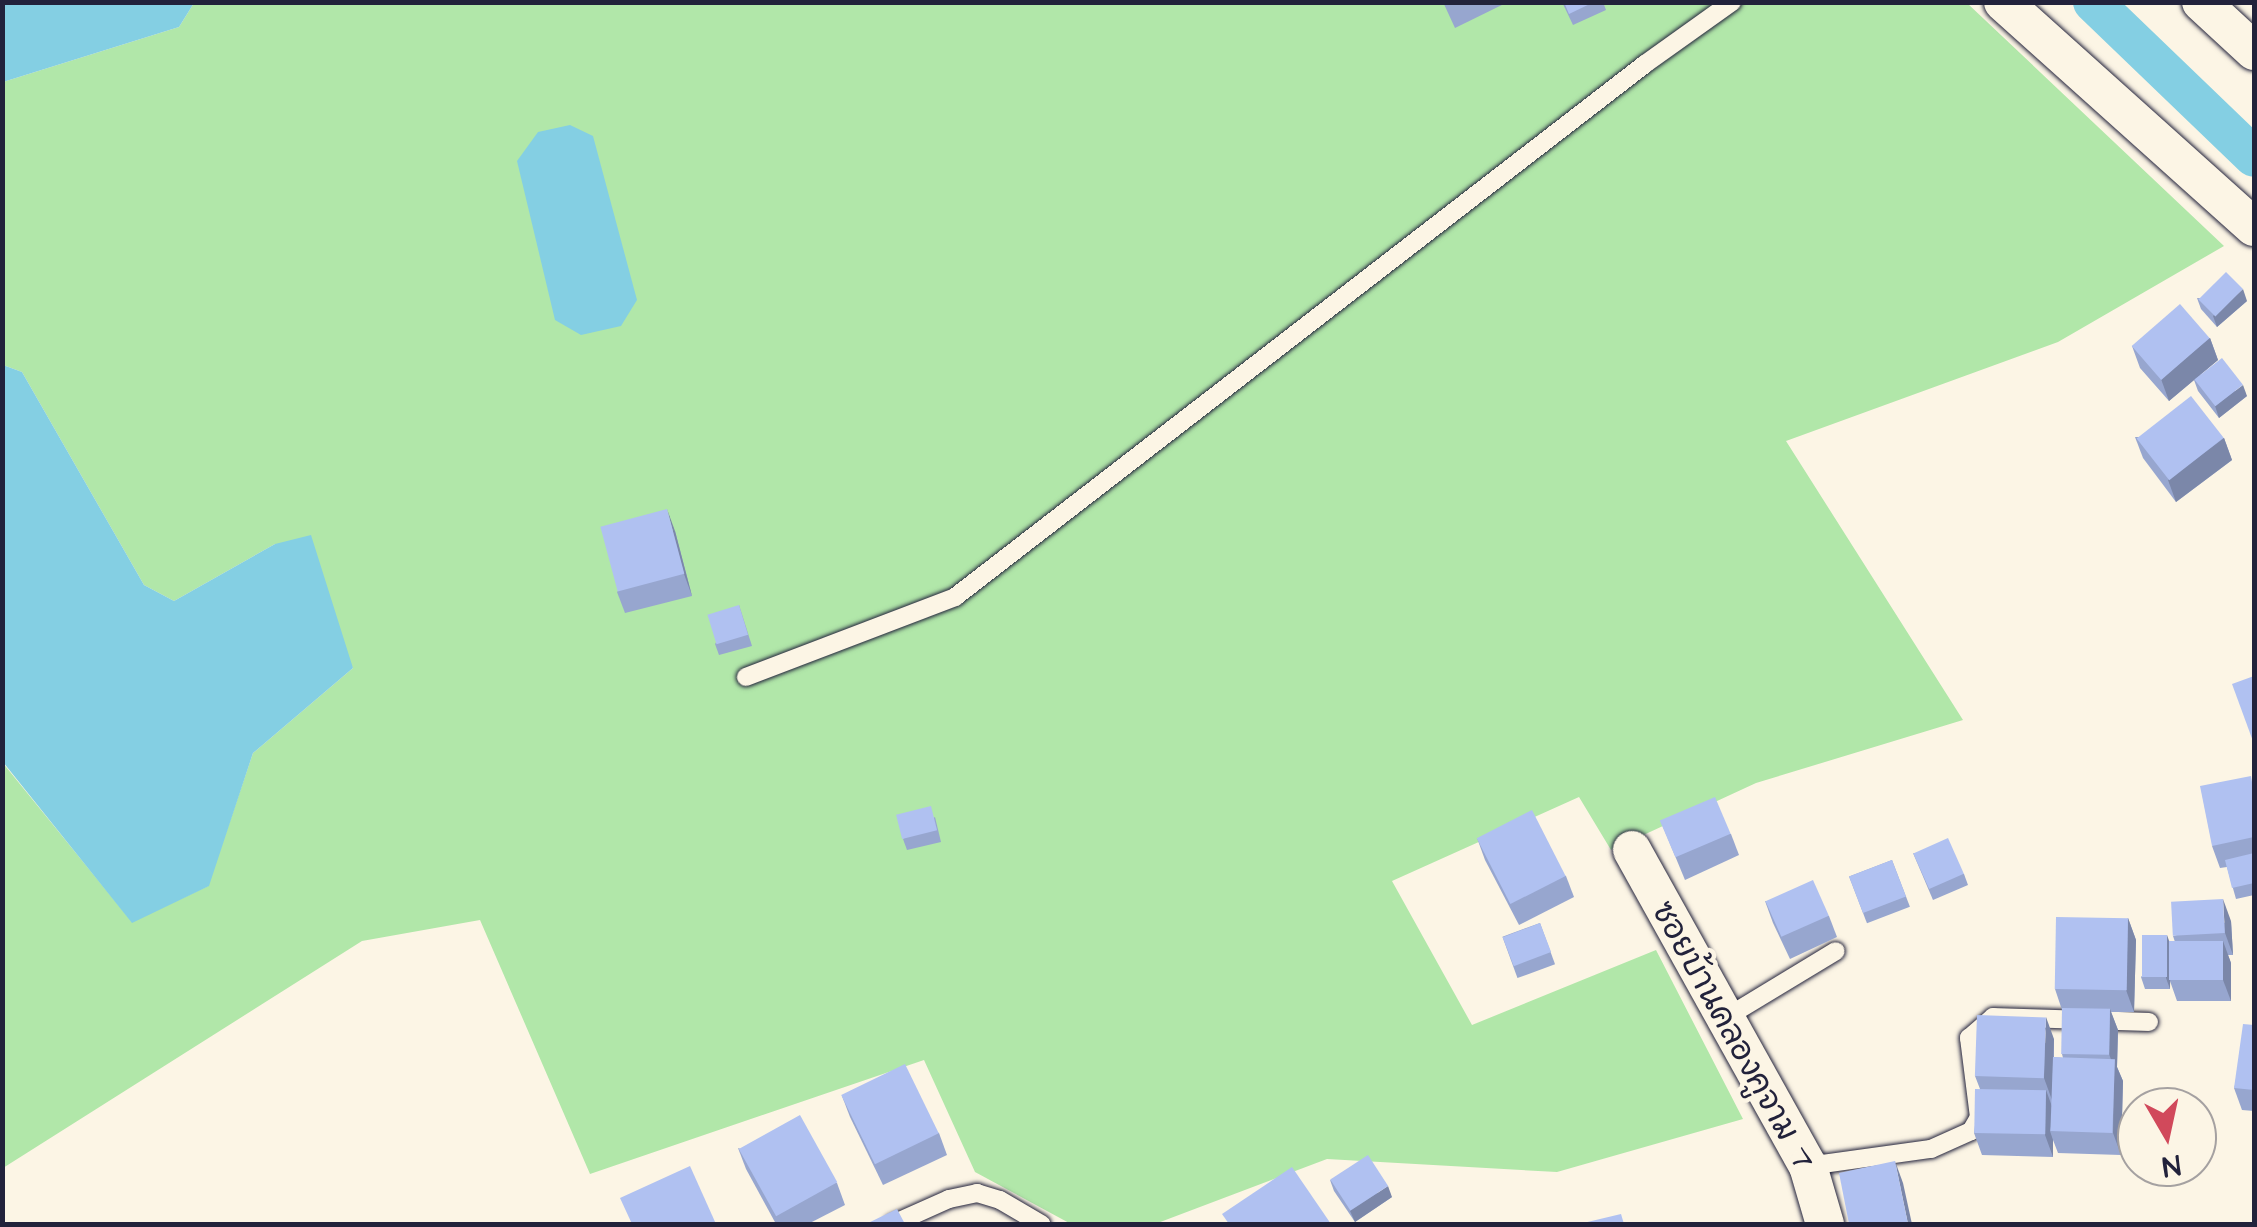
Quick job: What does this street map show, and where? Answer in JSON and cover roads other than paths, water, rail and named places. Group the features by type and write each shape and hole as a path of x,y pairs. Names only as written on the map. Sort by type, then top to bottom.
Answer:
{"street":[{"path":"2003,2 2254,227"},
{"path":"2201,2 2254,52"},
{"name":"ซอยบ้านคลองคูจาม 7","path":"1632,850 1677,938 1727,1017 1808,1166 1825,1224"}],"lane":[{"path":"746,677 955,597 1645,64 1732,2"},
{"path":"1727,1017 1836,951"},
{"path":"1808,1166 1931,1149 1972,1131 1979,1117 1969,1038 1993,1017 2018,1014 2149,1022"},
{"path":"893,1224 949,1199 977,1193 1000,1200 1042,1224"}],"water":[{"path":"3,2 194,3 179,27 3,82"},
{"path":"570,125 593,136 637,300 621,326 581,335 555,320 517,161 538,132"},
{"path":"3,365 22,372 144,585 174,601 275,544 311,535 353,668 253,753 209,886 132,923 3,762"}],"waterway":[{"path":"2093,2 2254,157"}]}
